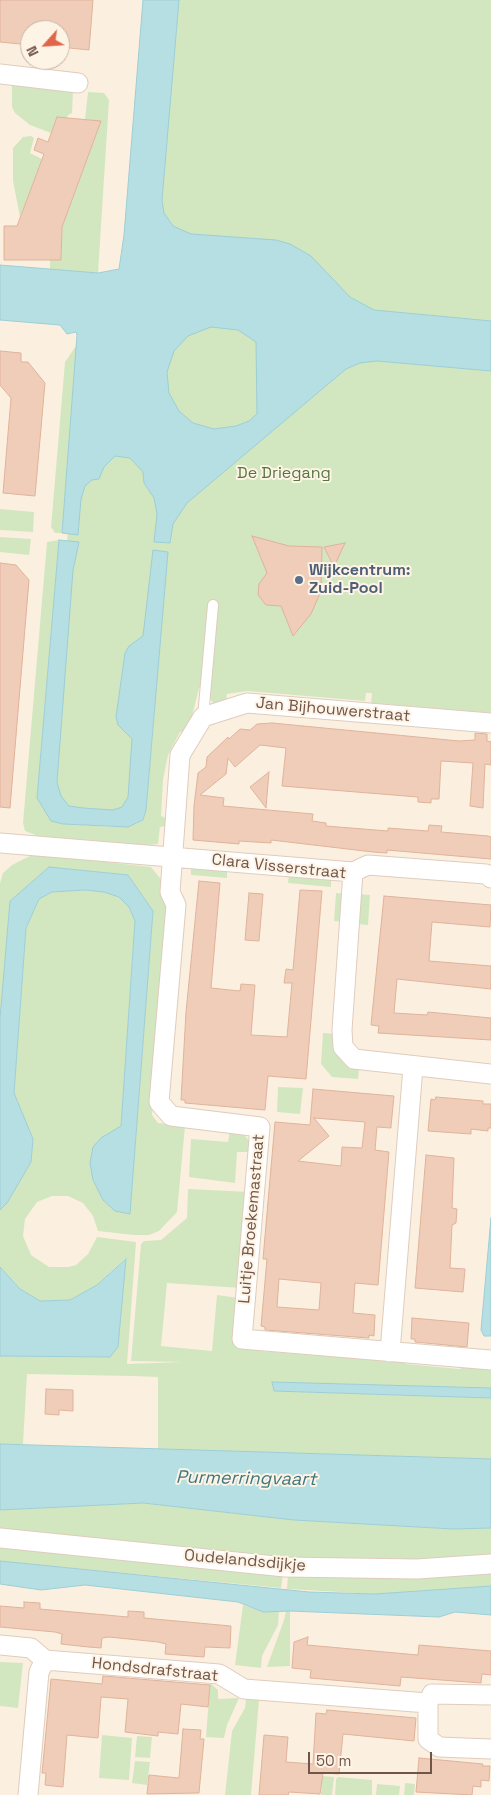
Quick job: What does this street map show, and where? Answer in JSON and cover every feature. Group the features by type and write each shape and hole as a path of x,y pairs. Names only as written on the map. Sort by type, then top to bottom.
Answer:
{"street":[{"path":"0,74 78,84"},
{"name":"Jan Bijhouwerstraat","path":"203,717 247,703 491,723"},
{"path":"172,856 180,755 203,717"},
{"name":"Clara Visserstraat","path":"0,843 90,852 172,856 353,872 342,1047 354,1058 413,1067 491,1074"},
{"name":"Luitje Broekemastraat","path":"172,856 170,892 176,905 159,1102 171,1116 260,1127 242,1339 491,1360"},
{"path":"353,872 368,865 486,874 491,878"},
{"path":"390,1352 413,1067"},
{"name":"Oudelandsdijkje","path":"0,1538 285,1567 417,1569 491,1564"},
{"path":"0,1645 31,1648 45,1660 39,1672 28,1795"},
{"name":"Hondsdrafstraat","path":"45,1660 219,1674 244,1689 428,1703 432,1694 491,1695"},
{"path":"428,1703 428,1739 439,1747 491,1749"}],"lane":[{"path":"203,717 213,605"}],"green space":[{"name":"De Driegang","path":"161,0 491,0 491,713 371,703 372,693 366,693 365,701 247,691 227,694 226,702 219,704 213,703 209,697 210,688 199,688 188,732 180,732 168,755 163,780 161,816 166,818 166,826 160,827 158,844 148,845 38,836 25,831 23,823 47,542 59,540 37,798 63,824 115,827 136,824 143,820 146,810 155,708 139,807 102,819 57,810 50,789 65,558 81,419 141,297"},
{"path":"16,82 73,91 72,113 68,115 66,120 57,117 51,133 30,125 15,113 12,107 12,86"},
{"path":"88,92 104,93 109,100 98,273 50,271 50,260 61,260 62,227 100,122 85,119"},
{"path":"31,136 34,138 30,153 42,159 20,217 13,181 13,148 23,137"},
{"path":"78,343 62,533 55,533 51,527 65,362"},
{"path":"0,509 34,512 33,532 0,530"},
{"path":"0,537 31,539 29,555 0,552"},
{"path":"34,854 151,867 164,883 171,907 152,1115 158,1123 185,1126 177,1212 159,1231 149,1235 134,1235 98,1231 93,1216 83,1203 68,1196 52,1196 37,1202 25,1219 23,1236 31,1255 49,1267 68,1267 76,1265 88,1254 97,1237 136,1242 127,1364 182,1362 131,1361 141,1244 144,1241 161,1240 187,1218 188,1189 251,1192 240,1288 167,1283 161,1346 212,1351 217,1295 239,1298 233,1344 259,1347 260,1351 361,1359 369,1354 405,1358 406,1364 460,1369 466,1363 491,1366 491,1388 272,1383 274,1391 491,1398 491,1459 158,1449 158,1377 132,1376 27,1374 23,1444 0,1444 0,1356 110,1357 125,1259 97,1285 70,1300 40,1301 20,1289 0,1267 0,1210 7,1203 31,1162 33,1139 14,1094 26,929 39,899 52,892 85,890 104,892 119,897 129,907 135,921 121,1126 115,1130 130,1214 153,911 128,875 49,867 10,901 0,1018 0,883 3,873 12,865"},
{"path":"191,865 227,870 227,878 191,875"},
{"path":"289,873 331,876 331,887 288,883"},
{"path":"336,893 346,894 344,922 334,921"},
{"path":"359,894 370,895 368,925 356,924"},
{"path":"323,1033 335,1034 337,1054 345,1064 359,1068 358,1079 332,1077 321,1064"},
{"path":"278,1087 303,1088 300,1114 277,1112"},
{"path":"230,1129 240,1130 251,1143 250,1152 237,1152 235,1183 189,1177 191,1139 228,1142"},
{"path":"143,1503 294,1520 453,1529 491,1528 491,1560 372,1566 0,1533 0,1510"},
{"path":"0,1542 283,1574 281,1588 0,1561"},
{"path":"491,1569 491,1586 375,1594 287,1589 288,1575"},
{"path":"243,1605 263,1612 279,1611 278,1625 262,1656 261,1668 235,1665"},
{"path":"286,1611 290,1611 290,1666 267,1667 284,1620"},
{"path":"0,1662 23,1663 18,1708 0,1706"},
{"path":"210,1683 218,1690 218,1699 239,1698 227,1725 224,1738 206,1737"},
{"path":"246,1699 259,1700 251,1795 225,1795 232,1731 245,1708"},
{"path":"102,1735 132,1738 129,1780 99,1778"},
{"path":"137,1736 152,1737 150,1758 135,1757"},
{"path":"135,1761 150,1762 147,1785 132,1783"},
{"path":"322,1776 334,1777 332,1795 321,1795"},
{"path":"338,1777 372,1780 372,1795 335,1795 336,1779"},
{"path":"405,1783 415,1784 414,1795 404,1795"},
{"path":"377,1784 400,1786 399,1795 376,1795"}],"water":[{"path":"143,0 179,0 162,200 164,213 173,226 191,234 276,240 290,244 311,256 350,297 374,310 491,321 491,371 377,361 360,363 346,369 187,503 173,524 170,543 154,542 157,514 154,498 144,483 143,472 130,458 115,456 104,467 99,479 92,480 85,486 81,499 78,535 62,533 77,335 76,332 67,334 60,325 0,320 0,265 98,273 119,269 124,235","holes":["211,327 238,330 256,342 257,414 249,421 236,426 214,429 193,423 179,411 169,393 167,372 174,351 188,336"]},
{"path":"59,540 79,542 73,570 57,782 61,796 69,806 83,808 113,810 122,807 128,797 132,739 118,725 116,717 125,653 129,646 143,636 153,550 168,552 146,810 143,820 128,827 63,824 51,821 37,798"},
{"path":"49,867 128,875 153,911 130,1214 115,1211 103,1200 93,1180 90,1163 93,1147 101,1138 121,1126 135,921 129,907 119,897 104,892 85,890 52,892 39,899 26,928 14,1093 33,1139 31,1162 7,1203 0,1210 0,1018 10,901"},
{"path":"491,1218 491,1336 484,1336 481,1330"},
{"path":"126,1259 118,1347 110,1357 0,1356 0,1267 20,1289 40,1301 70,1300 97,1285"},
{"path":"272,1382 491,1388 491,1398 274,1391"},
{"name":"Purmerringvaart","path":"0,1444 491,1459 491,1528 453,1529 294,1520 143,1503 0,1510"},
{"path":"0,1561 309,1592 375,1594 491,1586 491,1615 455,1612 439,1617 290,1611 263,1612 238,1602 85,1585 41,1590 0,1584"}],"building":[{"path":"0,0 93,0 89,50 70,48 70,20 20,20 20,44 0,42"},
{"path":"57,117 101,121 62,227 61,260 4,260 4,226 17,226 44,154 34,150 38,138 48,142"},
{"path":"0,351 21,353 21,362 28,362 45,383 35,496 3,493 11,398 0,385"},
{"path":"252,536 289,546 322,547 321,591 311,614 293,636 281,606 266,605 258,595 259,584 267,573"},
{"path":"345,543 334,567 324,547"},
{"path":"0,563 16,565 29,580 10,808 0,807"},
{"path":"272,723 459,741 475,740 475,733 487,734 487,741 491,742 491,765 485,764 483,808 470,806 473,763 441,761 439,799 431,799 431,803 418,802 418,797 282,786 286,748 260,745 235,767 228,758 226,774 200,795 224,798 223,806 313,814 312,821 326,823 326,826 388,831 388,828 428,831 429,825 442,826 441,832 488,836 491,837 491,859 387,850 387,853 373,852 271,840 271,843 239,841 239,844 193,840 194,806 198,773 206,767 207,757 228,737 229,739 240,729 250,730 257,724"},
{"path":"269,772 266,808 250,787"},
{"path":"199,881 220,883 211,988 240,991 241,984 255,985 251,1035 287,1037 292,983 284,983 286,969 293,970 300,890 322,891 306,1079 268,1076 265,1110 185,1103 185,1100 181,1100 186,1012"},
{"path":"249,893 263,894 259,941 245,940"},
{"path":"384,896 491,905 490,927 432,922 429,961 491,966 491,989 397,979 394,1013 427,1015 428,1012 491,1018 491,1040 378,1033 379,1026 371,1025"},
{"path":"313,1089 394,1096 391,1128 377,1127 375,1150 389,1152 378,1285 355,1283 353,1313 375,1315 374,1336 369,1335 369,1338 265,1330 265,1327 261,1326 267,1259 263,1259 275,1122 310,1125","holes":["314,1118 365,1122 362,1148 342,1147 341,1166 298,1161 329,1136","279,1279 321,1283 319,1310 277,1307"]},
{"path":"436,1097 483,1101 483,1104 491,1104 491,1128 488,1128 488,1131 471,1129 471,1134 428,1131 431,1099 435,1100"},
{"path":"426,1155 454,1158 452,1208 457,1209 456,1223 452,1225 450,1268 465,1269 463,1292 415,1288"},
{"path":"412,1318 469,1323 467,1347 415,1342 415,1339 411,1339"},
{"path":"46,1389 73,1390 73,1411 59,1410 59,1415 45,1414"},
{"path":"24,1602 40,1603 40,1609 128,1617 128,1611 144,1612 144,1618 231,1626 230,1648 205,1647 204,1657 165,1654 166,1644 109,1637 102,1638 101,1648 88,1647 61,1644 62,1634 55,1632 0,1627 0,1606 24,1608"},
{"path":"308,1637 307,1645 418,1655 419,1645 491,1651 491,1675 482,1674 481,1683 401,1677 400,1686 310,1678 311,1670 292,1668 294,1642"},
{"path":"103,1676 210,1685 208,1707 181,1704 178,1734 158,1732 158,1736 125,1732 128,1699 101,1697 98,1738 67,1735 63,1787 45,1785 46,1773 42,1773 51,1679 102,1684"},
{"path":"327,1710 416,1718 414,1741 343,1734 339,1774 323,1773 320,1794 289,1792 288,1795 259,1795 264,1735 288,1737 286,1762 313,1764 316,1713 326,1714"},
{"path":"183,1729 201,1730 200,1739 204,1739 199,1793 147,1794 149,1775 179,1778"},
{"path":"419,1758 490,1766 489,1781 481,1780 481,1787 473,1786 472,1795 416,1792"}],"place":[{"name":"Wijkcentrum: Zuid-Pool","path":"299,580"}]}
